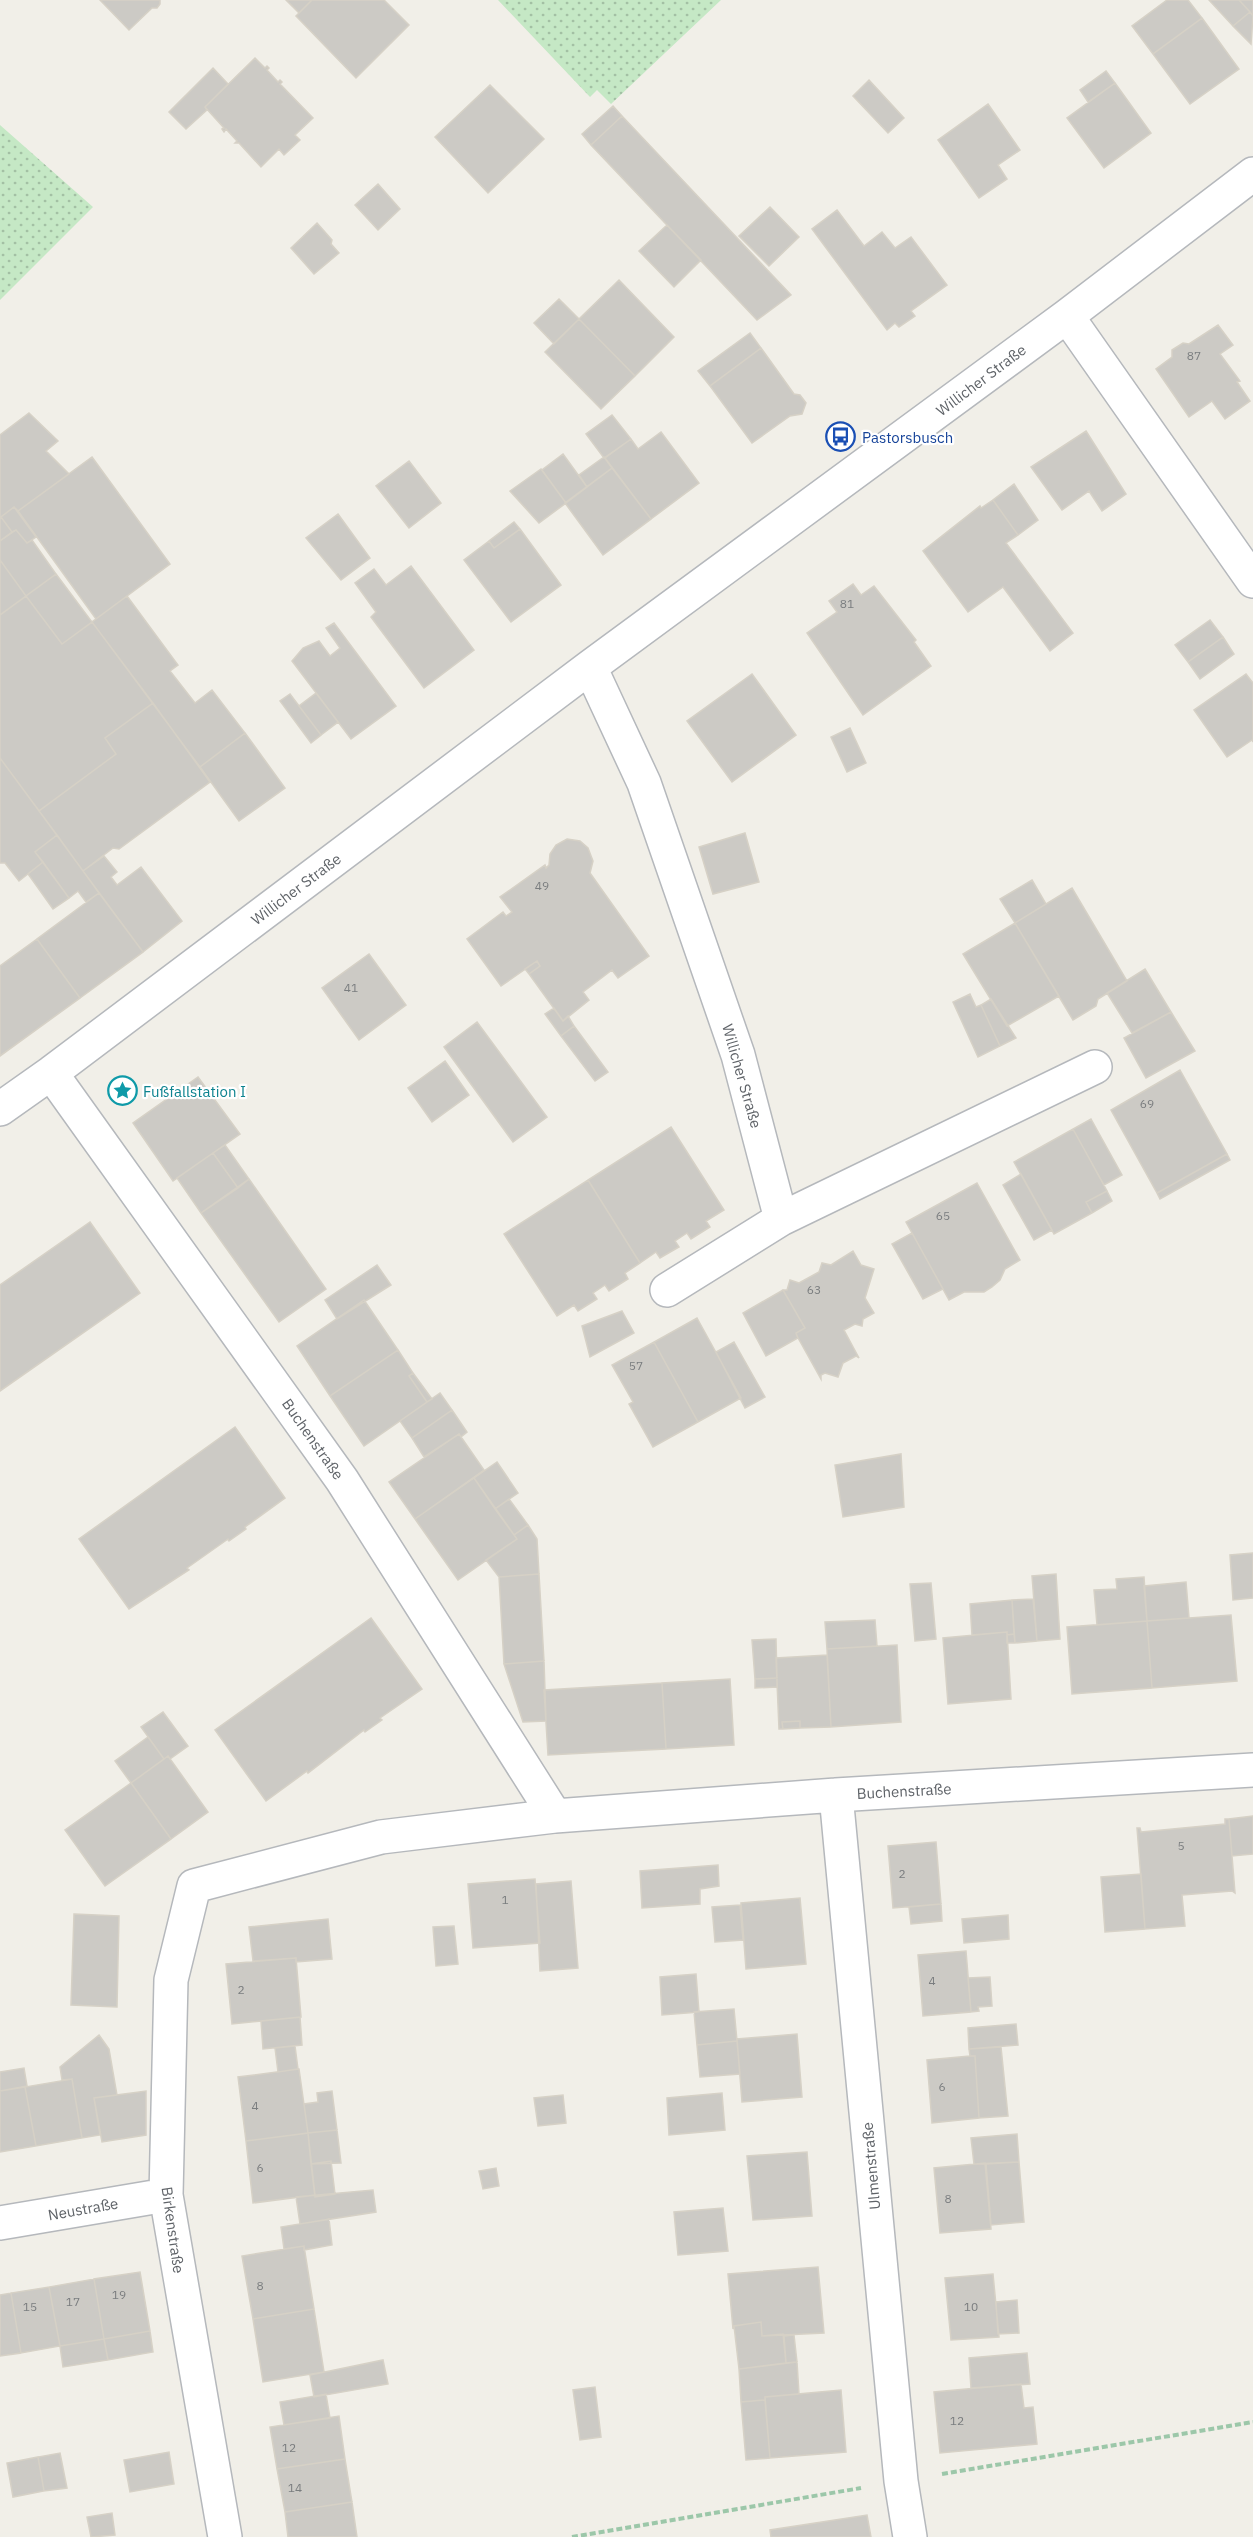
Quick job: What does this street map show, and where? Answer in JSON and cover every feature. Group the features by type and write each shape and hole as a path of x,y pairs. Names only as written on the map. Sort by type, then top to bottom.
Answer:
{"street":[{"name":"Willicher Straße","path":"0,1108 51,1073 590,667 1067,316 1253,174"},
{"path":"1067,316 1253,581"},
{"name":"Willicher Straße","path":"590,667 648,795 738,1055 781,1219"},
{"path":"667,1290 781,1219 1095,1067"},
{"name":"Buchenstraße","path":"51,1073 342,1480 555,1816"},
{"name":"Buchenstraße","path":"194,1886 381,1837 555,1816 836,1795 1253,1770"},
{"name":"Ulmenstraße","path":"836,1795 900,2469 910,2537"},
{"name":"Birkenstraße","path":"194,1886 171,1980 166,2195 225,2537"},
{"name":"Neustraße","path":"0,2223 166,2195"}],"green space":[{"path":"498,0 721,0 611,104 597,90 590,97"},
{"path":"0,125 93,207 0,300"}],"building":[{"path":"100,0 160,0 160,4 157,8 152,8 129,30"},
{"path":"286,0 312,0 299,13"},
{"path":"312,0 384,0 409,25 356,78 296,16"},
{"path":"1167,0 1188,0 1202,18 1153,54 1132,26"},
{"path":"1209,0 1239,0 1250,12 1233,26"},
{"path":"1239,0 1253,0 1253,16 1250,12"},
{"path":"1250,12 1253,16 1251,44 1233,26"},
{"path":"1202,18 1239,69 1190,104 1153,54"},
{"path":"255,58 265,68 267,66 269,68 267,70 278,82 280,80 282,82 280,84 313,118 295,135 300,140 284,155 279,149 261,167 239,143 235,143 237,141 226,129 224,132 222,129 224,128 205,107"},
{"path":"213,68 228,84 205,107 207,110 186,129 169,112"},
{"path":"1106,71 1115,83 1088,102 1080,90"},
{"path":"869,80 904,118 888,133 853,96"},
{"path":"1115,83 1151,133 1104,168 1067,118"},
{"path":"490,85 544,139 488,193 435,137"},
{"path":"988,104 1020,150 998,165 1007,179 979,198 938,140"},
{"path":"613,106 622,116 591,145 582,134"},
{"path":"622,116 791,295 757,320 591,145"},
{"path":"378,184 400,209 378,230 355,205"},
{"path":"770,207 799,237 769,266 739,236"},
{"path":"837,210 864,246 882,232 895,248 911,237 947,285 911,311 915,316 899,327 895,323 887,330 812,229"},
{"path":"317,223 332,240 331,244 339,253 314,274 291,248"},
{"path":"667,225 701,260 674,287 639,251"},
{"path":"619,280 674,337 635,376 579,319"},
{"path":"559,299 579,319 554,344 534,323"},
{"path":"579,319 635,376 601,409 545,352"},
{"path":"1218,325 1233,345 1220,354 1240,381 1237,382 1250,401 1225,419 1212,401 1189,417 1156,369 1172,357 1172,350 1183,343 1189,344"},
{"path":"750,333 761,348 710,386 698,371"},
{"path":"761,348 794,394 800,395 806,403 802,414 790,416 752,443 710,386"},
{"path":"29,413 58,441 46,451 69,474 18,511 14,507 1,517 12,532 0,541 0,435"},
{"path":"612,415 631,439 604,458 586,434"},
{"path":"1086,431 1126,494 1102,511 1089,491 1062,510 1031,467"},
{"path":"661,432 699,483 651,519 605,458 631,439 638,449"},
{"path":"563,454 587,487 566,503 542,470"},
{"path":"92,457 170,564 96,619 18,511"},
{"path":"604,457 612,468 587,487 579,475"},
{"path":"409,461 441,503 409,528 376,486"},
{"path":"612,468 651,519 603,555 565,503"},
{"path":"541,469 566,503 539,523 510,491"},
{"path":"1014,484 1038,520 1018,535 993,500"},
{"path":"993,500 1018,535 1006,543 1073,633 1050,651 1003,587 968,612 923,551 980,506 981,508"},
{"path":"14,507 36,537 27,543 16,530 12,532 1,517"},
{"path":"338,514 370,558 341,580 306,538"},
{"path":"514,522 520,529 494,548 489,541"},
{"path":"520,529 561,585 511,622 464,560 489,541 494,548"},
{"path":"16,530 27,543 32,540 56,574 26,596 0,560 0,541"},
{"path":"0,560 26,596 0,615"},
{"path":"411,566 474,650 424,688 371,617 376,612 355,583 374,569 386,585"},
{"path":"56,574 92,622 62,644 26,596"},
{"path":"853,584 861,595 874,586 916,640 914,642 931,666 863,715 807,633 837,612 829,601"},
{"path":"26,596 62,644 92,622 153,703 105,738 116,754 39,811 0,758 0,615"},
{"path":"127,596 178,665 170,671 195,703 212,690 245,733 200,767 92,622"},
{"path":"1210,620 1223,637 1188,662 1175,645"},
{"path":"334,623 396,706 351,739 292,661 303,648 319,641 330,656 340,648 326,628"},
{"path":"1223,637 1234,654 1200,679 1188,662"},
{"path":"752,674 796,735 732,782 687,721"},
{"path":"1246,674 1253,683 1253,742 1252,740 1227,757 1194,710"},
{"path":"316,693 338,722 321,735 299,706"},
{"path":"290,694 321,735 311,743 280,701"},
{"path":"153,703 210,782 119,849 113,848 83,871 39,811 116,754 105,738"},
{"path":"850,728 866,763 847,772 831,737"},
{"path":"245,733 285,788 239,821 200,767"},
{"path":"0,758 57,835 35,852 43,862 19,881 5,863 0,863"},
{"path":"745,833 759,882 713,894 699,847"},
{"path":"57,835 99,893 86,902 78,891 69,898 35,852"},
{"path":"567,839 580,841 588,848 593,861 590,873 649,956 618,978 612,970 583,992 589,1000 563,1021 529,974 540,966 537,961 501,986 467,939 503,912 506,916 512,912 500,897 545,865 546,868 549,865 550,854 556,845"},
{"path":"104,856 117,872 111,877 117,885 141,867 182,921 143,952 83,871"},
{"path":"43,862 69,898 53,909 28,874"},
{"path":"1032,880 1046,904 1015,923 1000,899"},
{"path":"1072,888 1127,981 1098,999 1096,1006 1073,1020 1015,923"},
{"path":"99,893 143,952 80,998 37,939"},
{"path":"1015,923 1059,996 1007,1026 963,954"},
{"path":"37,939 80,998 0,1056 0,966"},
{"path":"369,954 406,1005 359,1040 322,988"},
{"path":"537,961 540,966 529,974 525,969"},
{"path":"1145,969 1171,1012 1132,1033 1107,993"},
{"path":"970,994 976,1007 981,1005 1000,1046 978,1057 953,1002"},
{"path":"991,999 1016,1038 1000,1046 981,1005"},
{"path":"554,1008 563,1021 568,1016 574,1026 561,1036 545,1014"},
{"path":"1171,1012 1195,1051 1146,1078 1124,1038"},
{"path":"477,1022 547,1117 513,1142 444,1047"},
{"path":"574,1026 608,1072 595,1081 561,1036"},
{"path":"445,1061 469,1095 432,1122 408,1088"},
{"path":"1180,1070 1227,1154 1157,1193 1111,1110"},
{"path":"198,1077 240,1134 173,1181 133,1123"},
{"path":"1091,1119 1122,1175 1104,1185 1073,1129"},
{"path":"671,1127 724,1210 706,1221 710,1227 691,1239 687,1233 675,1241 679,1247 660,1258 656,1252 640,1263 588,1180"},
{"path":"1073,1129 1107,1191 1086,1202 1092,1213 1054,1234 1014,1162"},
{"path":"225,1145 249,1179 238,1188 213,1153"},
{"path":"213,1153 238,1188 201,1213 177,1178"},
{"path":"1227,1154 1230,1160 1160,1199 1157,1193"},
{"path":"1021,1174 1052,1230 1034,1240 1003,1185"},
{"path":"249,1179 326,1289 279,1322 201,1213"},
{"path":"588,1180 640,1263 625,1273 628,1279 609,1291 605,1285 593,1293 597,1299 578,1311 574,1305 557,1316 504,1234"},
{"path":"977,1183 1020,1260 1005,1269 1000,1280 984,1292 964,1292 949,1300 906,1222"},
{"path":"1107,1191 1112,1201 1092,1213 1086,1202"},
{"path":"90,1222 140,1293 0,1391 0,1285"},
{"path":"912,1233 943,1289 923,1299 892,1244"},
{"path":"853,1251 861,1265 874,1269 865,1298 874,1313 863,1319 862,1326 855,1324 844,1330 859,1358 856,1356 843,1363 838,1377 825,1373 821,1375 821,1379 796,1333 805,1328 783,1290 787,1290 790,1280 799,1283 819,1272 822,1263 831,1265"},
{"path":"377,1265 391,1285 337,1319 325,1300"},
{"path":"783,1290 805,1328 796,1333 798,1338 766,1356 743,1313"},
{"path":"364,1300 398,1350 330,1396 297,1346"},
{"path":"622,1311 634,1333 590,1357 582,1326"},
{"path":"697,1318 741,1398 698,1422 654,1342"},
{"path":"654,1342 698,1422 653,1447 629,1404 633,1402 612,1365"},
{"path":"734,1342 765,1397 745,1408 716,1352"},
{"path":"398,1350 413,1373 409,1376 427,1402 364,1446 330,1396"},
{"path":"413,1373 432,1399 427,1402 409,1376"},
{"path":"440,1393 452,1410 412,1438 400,1421"},
{"path":"452,1410 467,1432 461,1437 459,1434 424,1457 412,1438"},
{"path":"235,1427 285,1498 245,1527 246,1529 187,1568 189,1570 129,1609 79,1539"},
{"path":"459,1434 484,1470 415,1519 389,1482"},
{"path":"901,1454 904,1507 843,1517 835,1465"},
{"path":"497,1462 518,1493 495,1509 474,1478"},
{"path":"474,1478 517,1539 458,1580 415,1519"},
{"path":"509,1499 528,1525 514,1535 495,1509"},
{"path":"528,1525 537,1539 539,1574 499,1577 486,1560 517,1539 514,1535"},
{"path":"1253,1553 1253,1598 1233,1600 1230,1555"},
{"path":"539,1574 544,1661 504,1664 499,1577"},
{"path":"1056,1574 1060,1639 1037,1641 1032,1576"},
{"path":"1144,1577 1147,1621 1097,1625 1094,1590 1117,1589 1116,1579"},
{"path":"1186,1582 1189,1618 1147,1621 1144,1586"},
{"path":"931,1583 936,1639 915,1641 910,1584"},
{"path":"1033,1599 1037,1641 1015,1643 1012,1600"},
{"path":"1012,1600 1014,1634 1007,1635 1007,1632 972,1635 970,1604"},
{"path":"1231,1615 1237,1681 1152,1688 1147,1621"},
{"path":"371,1618 422,1689 380,1718 382,1720 365,1732 364,1730 308,1773 307,1771 266,1801 215,1730"},
{"path":"875,1620 877,1646 827,1649 825,1622"},
{"path":"1147,1621 1152,1688 1072,1694 1067,1627"},
{"path":"1007,1632 1011,1699 948,1704 943,1638"},
{"path":"1014,1634 1015,1643 1007,1643 1007,1635"},
{"path":"776,1639 777,1678 755,1679 752,1640"},
{"path":"897,1645 901,1722 831,1727 827,1649"},
{"path":"827,1655 831,1727 800,1728 800,1721 782,1722 783,1729 779,1729 776,1658"},
{"path":"544,1661 546,1721 523,1722 504,1664"},
{"path":"777,1678 777,1687 755,1688 755,1679"},
{"path":"730,1679 734,1745 666,1749 662,1683"},
{"path":"662,1683 666,1749 548,1755 544,1690"},
{"path":"163,1712 188,1746 170,1759 168,1756 164,1759 141,1727"},
{"path":"800,1721 800,1728 783,1729 782,1722"},
{"path":"148,1737 164,1759 131,1783 115,1761"},
{"path":"168,1756 208,1812 171,1839 131,1783"},
{"path":"131,1783 171,1839 105,1886 65,1830"},
{"path":"1253,1816 1253,1854 1232,1856 1229,1819"},
{"path":"1225,1819 1229,1819 1235,1893 1232,1891 1182,1895 1185,1926 1145,1929 1137,1828 1140,1828 1141,1832 1225,1824"},
{"path":"936,1842 941,1904 893,1908 888,1846"},
{"path":"718,1865 719,1886 700,1889 700,1904 642,1908 640,1871"},
{"path":"1141,1874 1145,1929 1105,1932 1101,1877"},
{"path":"535,1879 540,1943 473,1948 468,1884"},
{"path":"571,1881 578,1968 540,1971 536,1884"},
{"path":"800,1898 806,1964 746,1969 741,1903"},
{"path":"941,1904 942,1921 911,1924 909,1907"},
{"path":"740,1905 743,1940 715,1942 712,1907"},
{"path":"74,1914 119,1916 117,2007 71,2005"},
{"path":"1008,1915 1009,1939 964,1943 962,1919"},
{"path":"328,1919 332,1959 296,1962 296,1958 253,1961 249,1927"},
{"path":"454,1926 458,1964 436,1966 433,1927"},
{"path":"966,1951 971,2012 923,2016 918,1955"},
{"path":"296,1958 301,2017 232,2024 226,1964"},
{"path":"696,1974 699,2012 662,2015 660,1977"},
{"path":"990,1977 992,2006 978,2007 979,2011 971,2012 968,1978"},
{"path":"734,2009 737,2041 697,2045 694,2012"},
{"path":"300,2017 302,2045 263,2049 261,2021"},
{"path":"1016,2024 1018,2045 969,2049 968,2028"},
{"path":"797,2034 802,2097 742,2102 737,2039"},
{"path":"99,2035 109,2049 117,2095 94,2098 100,2135 82,2138 72,2079 62,2080 60,2067"},
{"path":"737,2041 740,2074 700,2077 697,2045"},
{"path":"295,2046 298,2069 278,2072 275,2048"},
{"path":"1001,2047 1008,2116 979,2118 975,2056 970,2056 969,2049"},
{"path":"975,2056 979,2118 932,2123 927,2060"},
{"path":"24,2068 27,2086 0,2091 0,2072"},
{"path":"299,2069 308,2133 246,2141 238,2077"},
{"path":"72,2079 82,2138 36,2146 25,2087"},
{"path":"25,2087 36,2146 0,2152 0,2091"},
{"path":"146,2091 146,2135 102,2142 94,2098"},
{"path":"332,2091 337,2130 308,2133 304,2104 318,2102 317,2093"},
{"path":"722,2093 725,2130 669,2135 667,2098"},
{"path":"563,2095 566,2123 538,2126 534,2098"},
{"path":"337,2130 341,2163 311,2164 308,2133"},
{"path":"308,2133 315,2195 253,2203 246,2141"},
{"path":"1017,2134 1019,2162 974,2164 971,2138"},
{"path":"807,2152 812,2216 753,2220 747,2156"},
{"path":"331,2161 335,2194 315,2197 311,2164"},
{"path":"1019,2162 1024,2222 991,2225 986,2164"},
{"path":"985,2163 991,2229 940,2233 934,2168"},
{"path":"496,2168 499,2186 483,2189 479,2171"},
{"path":"373,2190 376,2212 300,2224 296,2197"},
{"path":"723,2208 728,2251 678,2255 674,2212"},
{"path":"329,2219 332,2245 304,2250 304,2246 284,2249 281,2227"},
{"path":"304,2246 314,2309 253,2319 242,2256"},
{"path":"818,2267 824,2333 762,2336 761,2322 734,2326 733,2329 728,2274"},
{"path":"140,2272 150,2331 104,2339 94,2279"},
{"path":"993,2274 999,2337 951,2340 945,2278"},
{"path":"94,2279 104,2339 60,2346 49,2287"},
{"path":"49,2287 60,2346 21,2353 11,2293"},
{"path":"11,2293 21,2353 0,2356 0,2295"},
{"path":"1017,2300 1019,2333 998,2334 996,2302"},
{"path":"314,2309 324,2372 263,2382 253,2319"},
{"path":"761,2322 762,2336 783,2334 786,2363 739,2369 734,2326"},
{"path":"150,2331 153,2352 108,2360 104,2339"},
{"path":"794,2335 797,2362 786,2363 784,2336"},
{"path":"104,2339 108,2360 63,2367 60,2346"},
{"path":"1027,2353 1030,2384 971,2388 969,2358"},
{"path":"383,2360 388,2384 314,2397 310,2375"},
{"path":"797,2362 799,2394 741,2402 739,2369"},
{"path":"1021,2384 1024,2408 1033,2407 1037,2444 940,2453 934,2392"},
{"path":"595,2387 601,2437 580,2440 573,2390"},
{"path":"841,2390 846,2452 770,2458 765,2397"},
{"path":"326,2394 330,2418 284,2425 280,2402"},
{"path":"765,2400 770,2458 746,2460 741,2402"},
{"path":"339,2416 345,2459 277,2469 270,2427"},
{"path":"169,2452 174,2484 130,2492 124,2460"},
{"path":"60,2453 67,2488 44,2491 38,2457"},
{"path":"38,2457 44,2491 13,2497 7,2463"},
{"path":"345,2459 352,2502 285,2512 277,2469"},
{"path":"352,2502 357,2537 288,2537 285,2512"},
{"path":"112,2513 115,2535 91,2537 87,2517"},
{"path":"867,2515 871,2537 771,2537 770,2530"}],"place":[{"name":"Pastorsbusch","path":"841,437"},
{"name":"Fußfallstation I","path":"122,1091"}]}
